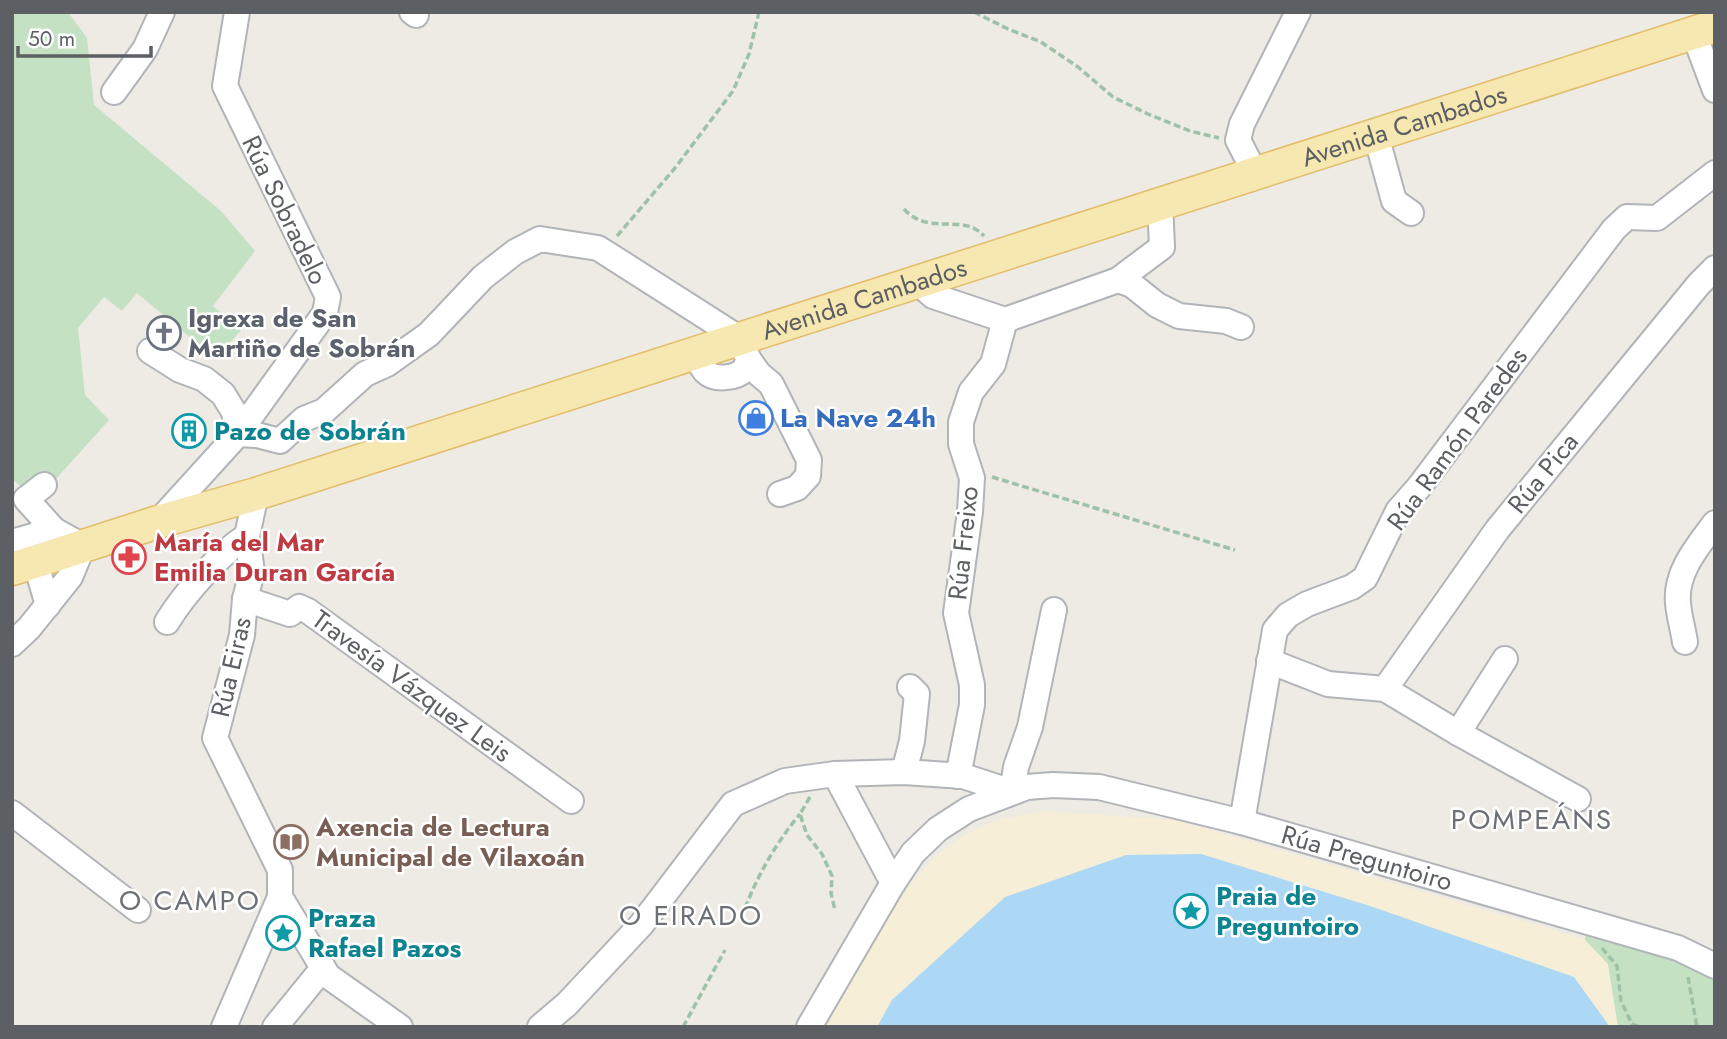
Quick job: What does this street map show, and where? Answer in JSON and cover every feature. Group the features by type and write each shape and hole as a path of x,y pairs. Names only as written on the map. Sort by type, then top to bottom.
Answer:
{"main road":[{"name":"Avenida Cambados","path":"20,557 83,546 256,494 694,352 744,349 916,281 1704,30"}],"street":[{"path":"114,92 145,48 162,12"},
{"name":"Rúa Sobradelo","path":"158,522 238,434 325,313 327,297 225,86 237,12"},
{"path":"1255,173 1238,140 1242,124 1298,12"},
{"path":"1704,30 1715,90"},
{"path":"1376,135 1394,201 1411,213"},
{"name":"Rúa Ramón Paredes","path":"1242,822 1275,630 1288,615 1307,604 1352,587 1365,578 1398,511 1614,229 1627,217 1657,218 1715,173"},
{"path":"916,281 933,296 1005,320 1118,280 1162,247 1160,203"},
{"path":"150,351 180,370 204,379 223,394 234,412 238,434 280,440 304,419 324,411 365,374 387,364 429,334 483,277 515,252 540,239 598,248 744,349 759,374 771,384 809,460 808,476 797,488 780,494"},
{"name":"Rúa Pica","path":"1385,690 1497,530 1715,268"},
{"path":"1118,280 1132,285 1157,305 1178,316 1226,321 1241,327"},
{"name":"Rúa Freixo","path":"958,776 972,705 972,685 956,613 971,512 972,478 961,444 961,422 971,393 993,364 1005,320"},
{"path":"44,485 26,499 54,530"},
{"name":"Rúa Eiras","path":"256,494 247,536 252,572 242,635 215,738 280,870 280,897 328,976 399,1026"},
{"path":"12,501 26,516 83,546 70,577 12,644"},
{"path":"1685,642 1678,602 1679,583 1689,559 1715,523"},
{"path":"48,605 20,557 54,530"},
{"path":"167,622 188,593 236,543 247,536"},
{"name":"Travesía Vázquez Leis","path":"246,599 290,614 299,607 309,611 571,801"},
{"path":"1012,792 1016,767 1030,727 1054,610"},
{"path":"1458,733 1505,659"},
{"path":"1269,661 1328,684 1385,690 1578,799"},
{"path":"904,772 912,741 917,694 910,687"},
{"name":"Rúa Preguntoiro","path":"540,1027 567,1003 641,925 733,804 785,781 835,774 904,772 958,776 1012,792"},
{"path":"835,774 893,883"},
{"name":"Rúa Preguntoiro","path":"809,1027 913,853 938,829 969,809 1027,787 1053,785 1100,787 1242,822 1678,948 1715,966"},
{"path":"12,813 138,911"},
{"path":"225,1027 280,897"},
{"path":"282,1024 323,968"}],"path":[{"path":"598,248 615,239 733,91 749,54 759,12"},
{"path":"974,12 1041,42 1078,67 1113,97 1148,114 1190,131 1238,140"},
{"path":"904,209 924,224 967,226 979,231 990,243 993,256"},
{"path":"972,478 992,477 1235,550"},
{"path":"745,908 759,875 783,834 800,814 810,796 835,774"},
{"path":"800,814 807,835 822,854 832,876 831,893 835,910"},
{"path":"1588,922 1598,943 1617,966 1621,1001 1632,1024 1640,1027"},
{"path":"1678,948 1689,980 1697,1027"},
{"path":"683,1027 725,950"}],"green space":[{"path":"12,12 68,12 87,38 94,105 221,211 255,251 213,306 241,330 216,359 137,293 122,311 104,297 78,328 85,395 109,420 37,500 12,479"},
{"path":"1588,922 1715,966 1715,1027 1610,1027 1584,944"}],"sand":[{"name":"Praia de Preguntoiro","path":"1043,811 1176,820 1584,939 1608,964 1618,1027 826,1027 894,907 939,854 966,834 996,821"}],"water":[{"name":"Praia de Preguntoiro","path":"1201,854 1370,906 1574,977 1610,1027 877,1027 892,1000 1005,897 1126,855"}],"place":[{"name":"Igrexa de San Martiño de Sobrán","path":"164,333"},
{"name":"La Nave 24h","path":"756,418"},
{"name":"Pazo de Sobrán","path":"189,431"},
{"name":"María del Mar Emilia Duran García","path":"129,557"},
{"name":"Axencia de Lectura Municipal de Vilaxoán","path":"291,842"},
{"name":"Praia de Preguntoiro","path":"1191,911"},
{"name":"Praza Rafael Pazos","path":"283,933"}],"district":[{"name":"POMPEÁNS","path":"1532,819"},
{"name":"O CAMPO","path":"190,900"},
{"name":"O EIRADO","path":"691,915"}]}
